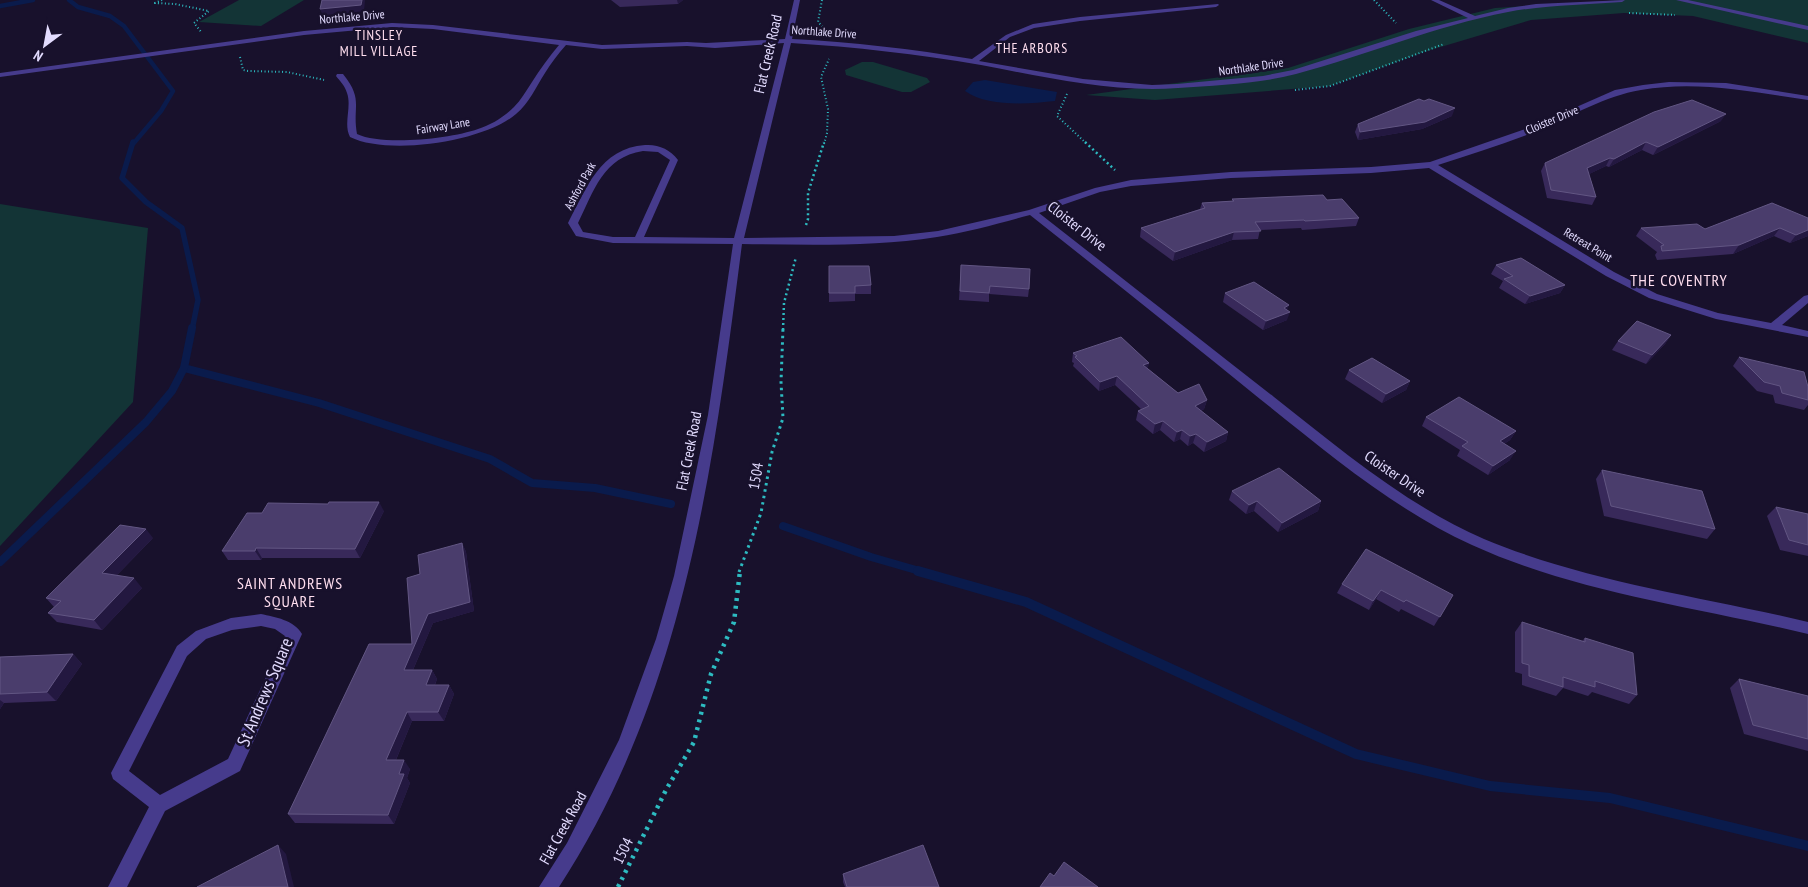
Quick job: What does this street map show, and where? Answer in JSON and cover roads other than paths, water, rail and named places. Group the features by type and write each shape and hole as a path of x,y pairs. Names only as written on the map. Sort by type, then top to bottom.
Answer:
{"street":[{"name":"Flat Creek Road","path":"548,887 573,849 628,742 664,638 681,576 714,414 738,241 779,82 797,0"},
{"path":"1434,0 1474,18"},
{"name":"Northlake Drive","path":"0,75 337,28 392,24 433,26 563,44 623,48 665,45 708,45 750,49 787,45 878,48 974,61 1083,81 1152,86 1199,85 1294,72 1418,32 1520,8 1578,1 1622,0"},
{"path":"1679,0 1808,28"},
{"path":"974,61 1008,36 1032,26 1080,19 1216,5"},
{"name":"Fairway Lane","path":"340,76 349,86 353,96 354,114 350,130 352,135 359,139 394,143 441,139 481,131 507,117 526,99 538,77 563,44"},
{"name":"Cloister Drive","path":"738,241 894,240 938,234 1032,212 1098,190 1131,183 1231,175 1372,170 1431,165 1534,129 1618,92 1643,87 1669,84 1726,85 1808,98"},
{"name":"Ashford Park","path":"638,240 648,226 674,160 668,152 659,149 635,148 622,152 599,172 573,223 579,234 613,240 738,241"},
{"name":"Retreat Point","path":"1431,165 1610,274 1653,296 1692,310 1808,334"},
{"name":"Cloister Drive","path":"1032,212 1347,461 1399,498 1452,529 1506,553 1553,569 1622,587 1808,628"},
{"path":"1773,327 1808,298"},
{"name":"St Andrews Square","path":"261,620 279,624 294,634 234,765 159,805 119,773 182,651 201,634 231,624 261,620"},
{"path":"117,887 159,805"}],"water":[{"path":"985,80 1057,92 1055,101 1033,103 996,102 985,100 965,91 973,82"}],"waterway":[{"path":"0,6 33,0"},
{"path":"69,0 78,7 110,16 124,26 173,91 161,111 133,144"},
{"path":"133,142 122,178 146,202 182,228 198,300 192,330"},
{"path":"184,368 192,328"},
{"path":"0,562 146,422 172,391 184,368"},
{"path":"184,368 319,403 490,459 532,483 595,488 671,504"},
{"path":"783,526 871,557 923,572"},
{"path":"918,571 1026,602 1356,754 1490,786 1610,798 1808,846"}],"district":[{"name":"TINSLEY MILL VILLAGE","path":"379,43"},
{"name":"THE ARBORS","path":"1032,48"},
{"name":"THE COVENTRY","path":"1679,280"},
{"name":"SAINT ANDREWS SQUARE","path":"290,592"}]}
